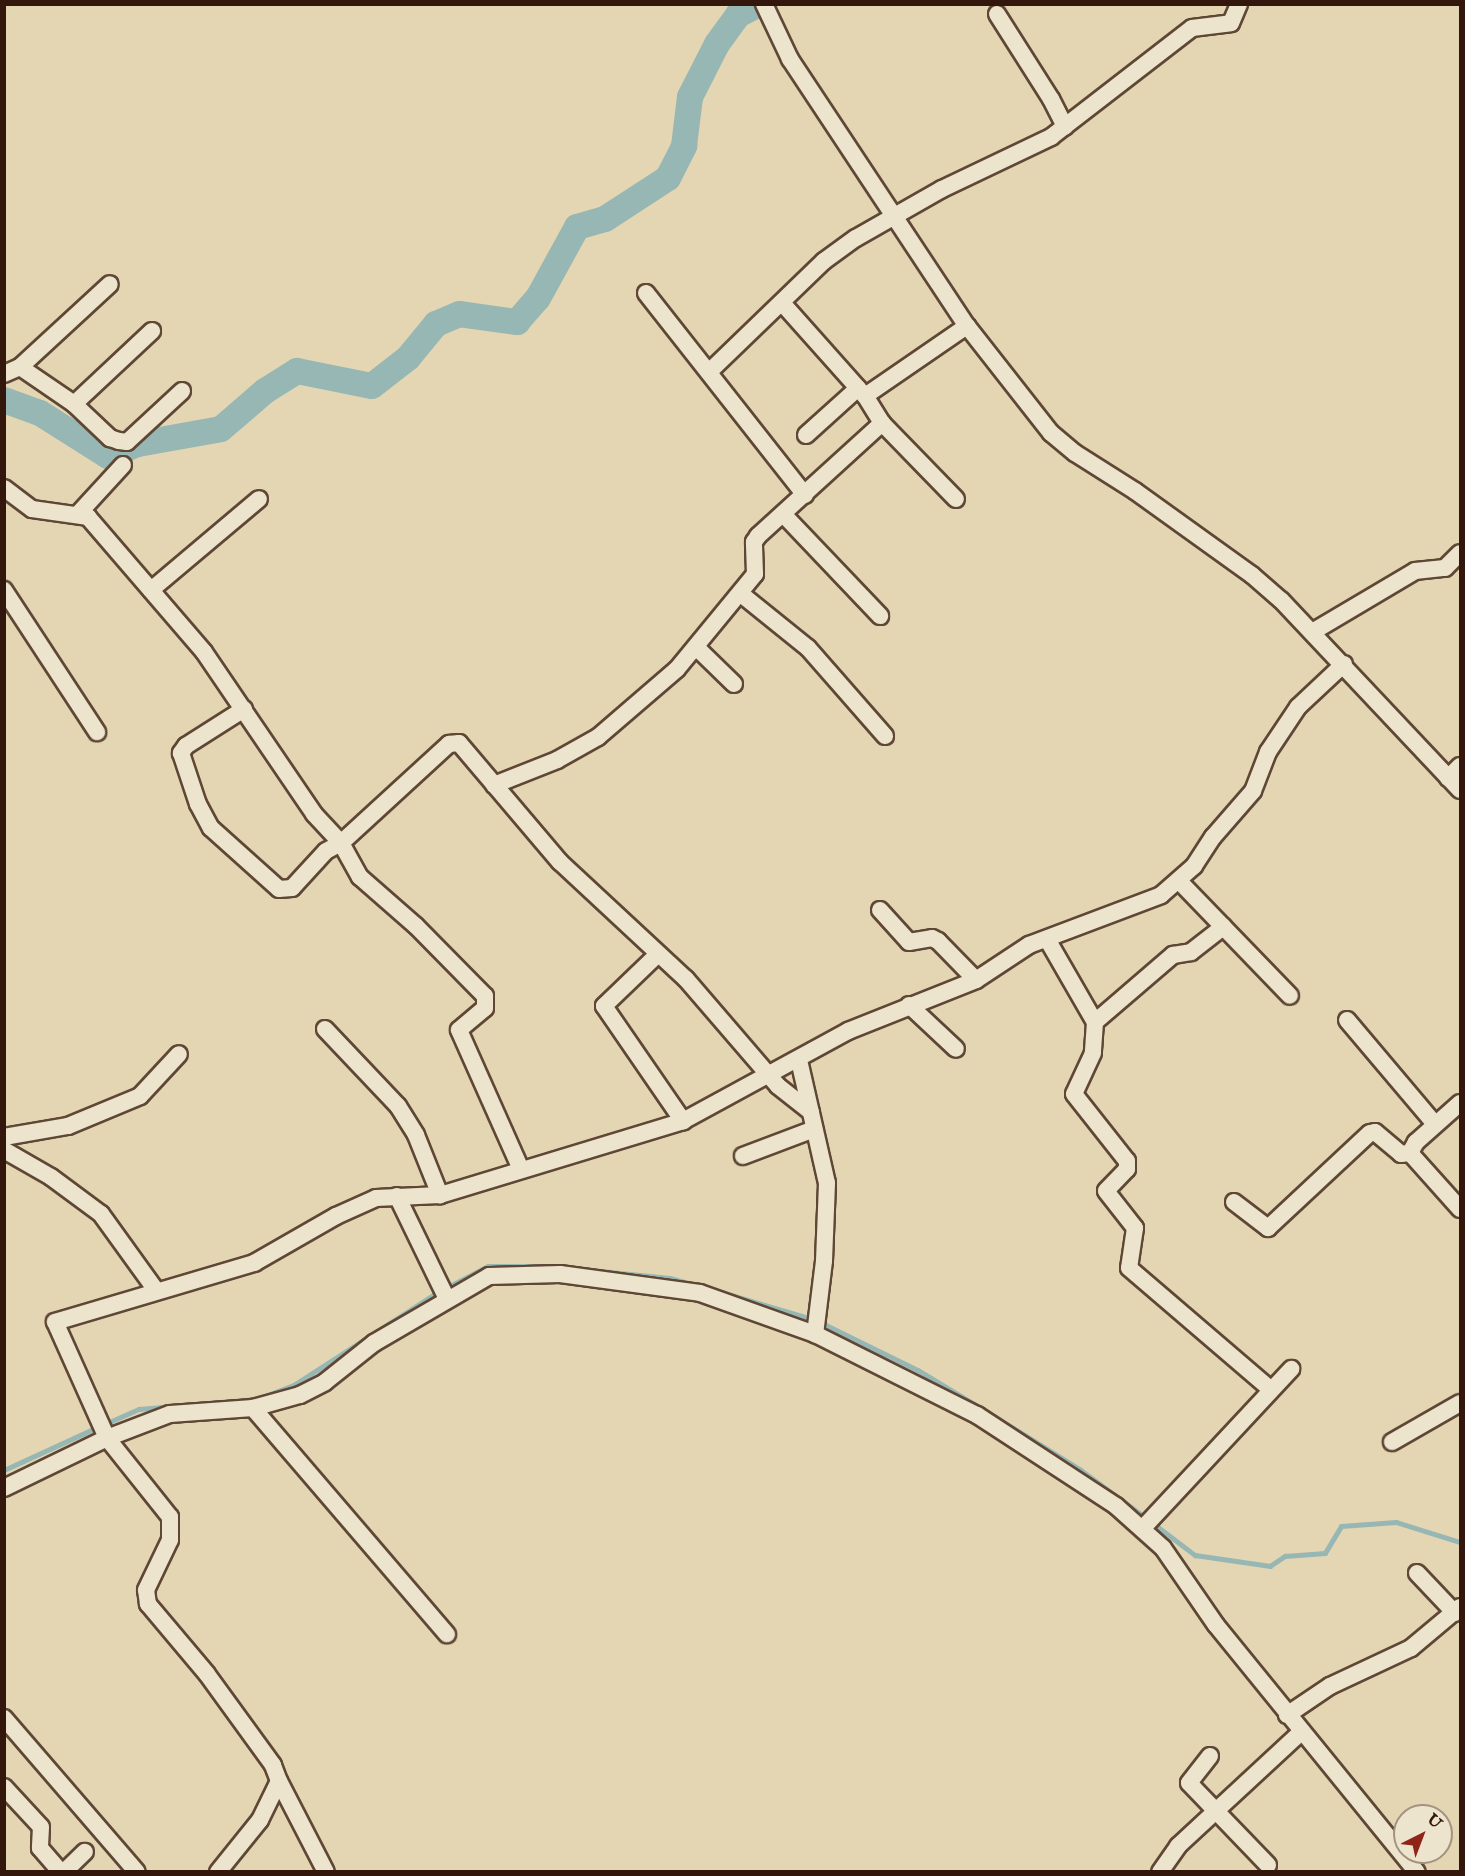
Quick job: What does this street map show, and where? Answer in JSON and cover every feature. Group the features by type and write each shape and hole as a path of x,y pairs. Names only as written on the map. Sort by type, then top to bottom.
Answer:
{"street":[{"path":"710,370 824,261 894,213 1065,127 1192,28 1231,23 1239,4"},
{"path":"766,9 790,59 967,326 1051,433 1075,453 1135,491 1252,575 1314,631 1344,664 1454,772 1461,790"},
{"path":"997,14 1065,127"},
{"path":"4,374 20,367 110,284"},
{"path":"646,293 710,370 773,459 805,495"},
{"path":"782,303 861,392 882,423 956,499"},
{"path":"806,435 861,392 967,326"},
{"path":"74,404 152,331"},
{"path":"20,367 74,404 110,438 127,442 182,391"},
{"path":"494,785 557,760 598,737 677,669 741,594 755,574 754,542 882,423"},
{"path":"79,513 123,465"},
{"path":"4,488 32,509 79,513 88,517 204,652 314,814 340,843 360,877 416,926 485,996 485,1008 459,1030 521,1169"},
{"path":"151,590 259,499"},
{"path":"783,514 880,616"},
{"path":"1314,631 1415,571 1445,568 1461,553"},
{"path":"4,590 97,732"},
{"path":"741,594 808,648 885,736"},
{"path":"696,647 734,684"},
{"path":"326,1872 273,1765 207,1674 147,1604 146,1590 170,1539 170,1517 104,1430 55,1322 155,1289 254,1263 362,1204 397,1196 440,1195 683,1121 770,1076 848,1031 976,980 1029,945 1161,895 1180,882 1253,791 1268,752 1298,706 1344,664"},
{"path":"244,709 181,751 198,804 211,828 267,879 286,890 326,851 340,843 449,744 459,743 560,862 686,979 770,1076 812,1120"},
{"path":"1180,882 1290,996"},
{"path":"880,910 909,942 932,938 938,941 976,980"},
{"path":"1095,1022 1175,953 1191,952 1223,927"},
{"path":"1047,939 1095,1022 1097,1038 1093,1053 1074,1094 1128,1164 1106,1191 1135,1228 1129,1268 1269,1388"},
{"path":"658,954 604,1006 683,1121"},
{"path":"909,1005 956,1049"},
{"path":"1347,1020 1436,1124"},
{"path":"325,1029 398,1106 426,1158 440,1195"},
{"path":"4,1137 68,1126 140,1096 179,1054"},
{"path":"799,1060 827,1183 817,1325"},
{"path":"1234,1202 1268,1228 1370,1133 1375,1132 1401,1154 1410,1153 1436,1124 1461,1103"},
{"path":"743,1156 812,1120"},
{"path":"4,1150 51,1177 101,1214 155,1289"},
{"path":"1410,1153 1461,1209"},
{"path":"397,1196 443,1293"},
{"path":"4,1488 104,1430 170,1414 253,1408 313,1389 443,1293 489,1276 560,1274 700,1293 817,1325 977,1415 1116,1506 1147,1522 1216,1625 1417,1872"},
{"path":"1147,1522 1269,1388 1291,1369"},
{"path":"1392,1442 1461,1403"},
{"path":"253,1408 447,1634"},
{"path":"1287,1715 1330,1686 1411,1648 1458,1610 1417,1574"},
{"path":"4,1718 137,1872"},
{"path":"1160,1872 1178,1846 1301,1732"},
{"path":"1210,1756 1189,1783 1268,1865"},
{"path":"218,1872 260,1820 279,1781"},
{"path":"4,1787 41,1827 40,1848 62,1872 85,1852"}],"waterway":[{"path":"4,400 40,413 108,456 138,444 221,429 265,391 297,371 372,386 408,358 436,324 459,314 517,322 538,298 577,227 605,219 668,178 684,146 690,97 717,44 738,15 760,4"},
{"path":"446,1288 488,1266 558,1266"},
{"path":"581,1269 670,1278 697,1285"},
{"path":"711,1289 812,1319"},
{"path":"222,1402 257,1399 294,1385 438,1292"},
{"path":"820,1322 918,1370 979,1407"},
{"path":"105,1424 139,1409 171,1406"},
{"path":"994,1416 1081,1470 1146,1518"},
{"path":"4,1470 98,1427"},
{"path":"1153,1523 1195,1555 1270,1566 1285,1556 1325,1553 1341,1526 1396,1522 1460,1542"}]}
